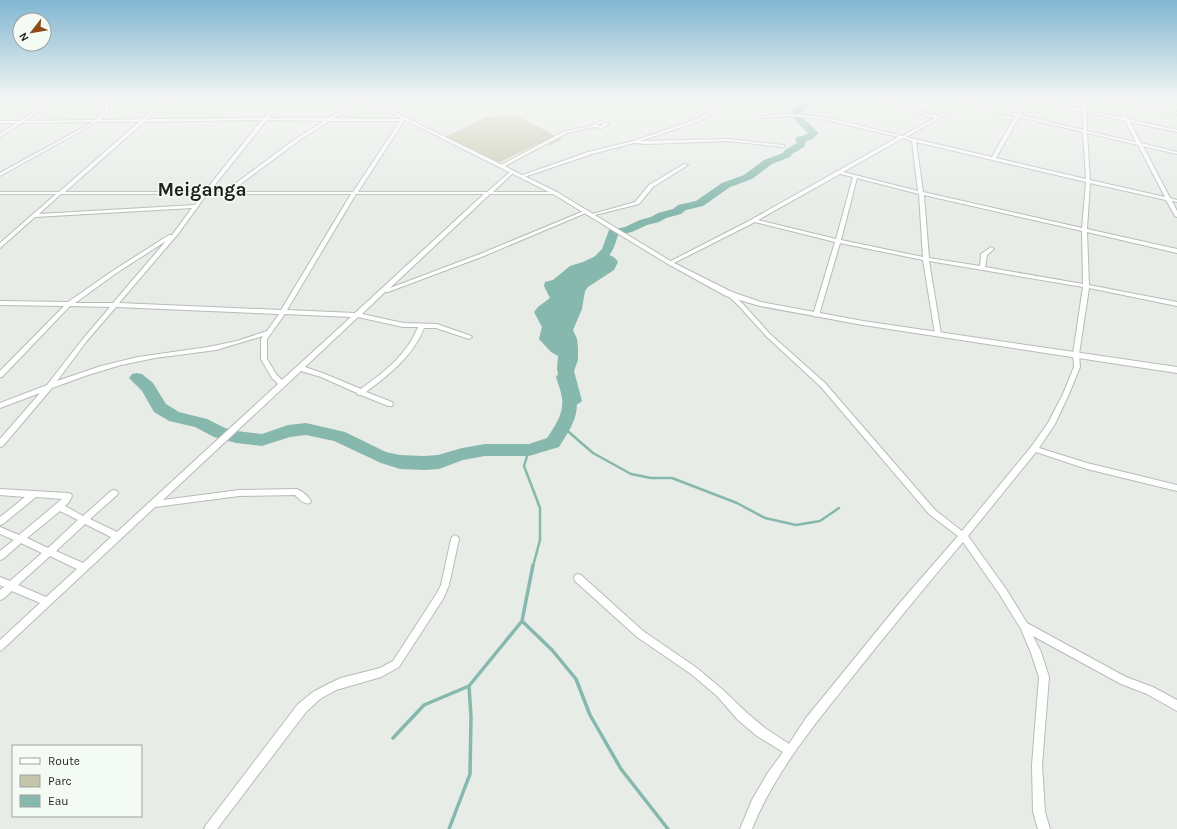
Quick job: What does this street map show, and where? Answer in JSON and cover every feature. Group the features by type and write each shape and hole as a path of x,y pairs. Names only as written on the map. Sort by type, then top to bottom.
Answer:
{"street":[{"path":"0,175 66,138"},
{"path":"0,246 123,138"},
{"path":"0,444 49,386 84,341 176,233 250,138"},
{"path":"225,194 260,170 299,138"},
{"path":"283,384 274,376 264,359 264,338 284,312 354,194 392,138"},
{"path":"443,138 556,193 620,234 670,263 729,294 760,304 816,315 1177,370"},
{"path":"501,166 555,138"},
{"path":"522,176 590,153 646,138"},
{"path":"670,263 720,240 756,221 900,138"},
{"path":"904,138 1177,201"},
{"path":"993,159 1005,138"},
{"path":"746,829 756,804 790,750 901,608 963,536 1005,482 1034,449 1051,424 1066,394 1077,367 1076,354 1086,286 1084,230 1088,181 1085,138"},
{"path":"1112,138 1177,153"},
{"path":"1137,138 1177,216"},
{"path":"634,142 728,140 783,146"},
{"path":"914,140 921,193 926,259 938,334"},
{"path":"382,292 589,213 637,203 651,186 686,165"},
{"path":"0,646 512,171"},
{"path":"839,172 921,193 1177,251"},
{"path":"816,315 856,176"},
{"path":"0,193 556,193"},
{"path":"34,216 196,206"},
{"path":"756,221 838,241 926,259 1086,286 1177,304"},
{"path":"0,375 68,305 107,277 176,233"},
{"path":"982,268 984,254 991,249"},
{"path":"729,294 768,335 834,397 932,512 963,536 1024,626 1036,652 1044,677 1037,765 1039,812 1044,829"},
{"path":"0,303 115,305 357,315 403,326 445,328 469,337"},
{"path":"360,393 400,361 417,339 422,326"},
{"path":"0,406 49,386 113,365 157,355 228,345 249,340 269,332"},
{"path":"300,368 334,380 360,393 390,404"},
{"path":"1034,449 1087,466 1177,488"},
{"path":"0,492 68,496 59,507 0,556"},
{"path":"154,504 212,496 297,492 307,501"},
{"path":"0,596 86,520 114,493"},
{"path":"0,522 34,494"},
{"path":"59,507 118,537"},
{"path":"0,530 85,568"},
{"path":"210,829 302,708 316,696 333,686 388,670 396,664 440,596 445,585 455,539"},
{"path":"578,578 640,634 694,671 720,693 742,716 761,732 790,750"},
{"path":"0,582 48,602"},
{"path":"1024,626 1124,681 1150,690 1177,706"}],"green space":[{"path":"444,138 557,138 561,140 550,145 537,144 494,165 441,139"}],"water":[{"path":"600,254 610,255 618,262 614,270 588,287 585,291 582,309 573,330 577,339 578,347 578,360 574,371 582,401 578,404 573,404 560,384 557,369 558,356 551,352 539,339 542,327 534,312 550,298 544,286 545,282 553,280 570,266"}],"waterway":[{"path":"589,269 607,250 610,245 613,232 628,230 644,222 655,220 662,215 677,212 682,207 699,204 726,185 748,177 768,162 787,155 788,152 801,145 802,142 800,139 808,138"},
{"path":"137,378 148,387 160,408 175,417 201,423 220,433 236,437 262,440 288,431 306,429 339,436 381,457 400,462 424,463 439,462 462,454 485,450 529,450 553,443 566,422 569,412 570,399 564,377"},
{"path":"563,427 593,453 631,474 651,478 672,478 737,503 765,518 796,525 820,521 839,508"},
{"path":"529,450 524,466 540,508 540,540 533,566"},
{"path":"522,621 533,565"},
{"path":"469,686 522,621"},
{"path":"522,621 552,650 576,679 590,715 621,769 668,829"},
{"path":"393,738 424,705 469,686"},
{"path":"449,829 470,774 471,717 469,686"}],"district":[{"name":"Meiganga","path":"202,190"}]}
